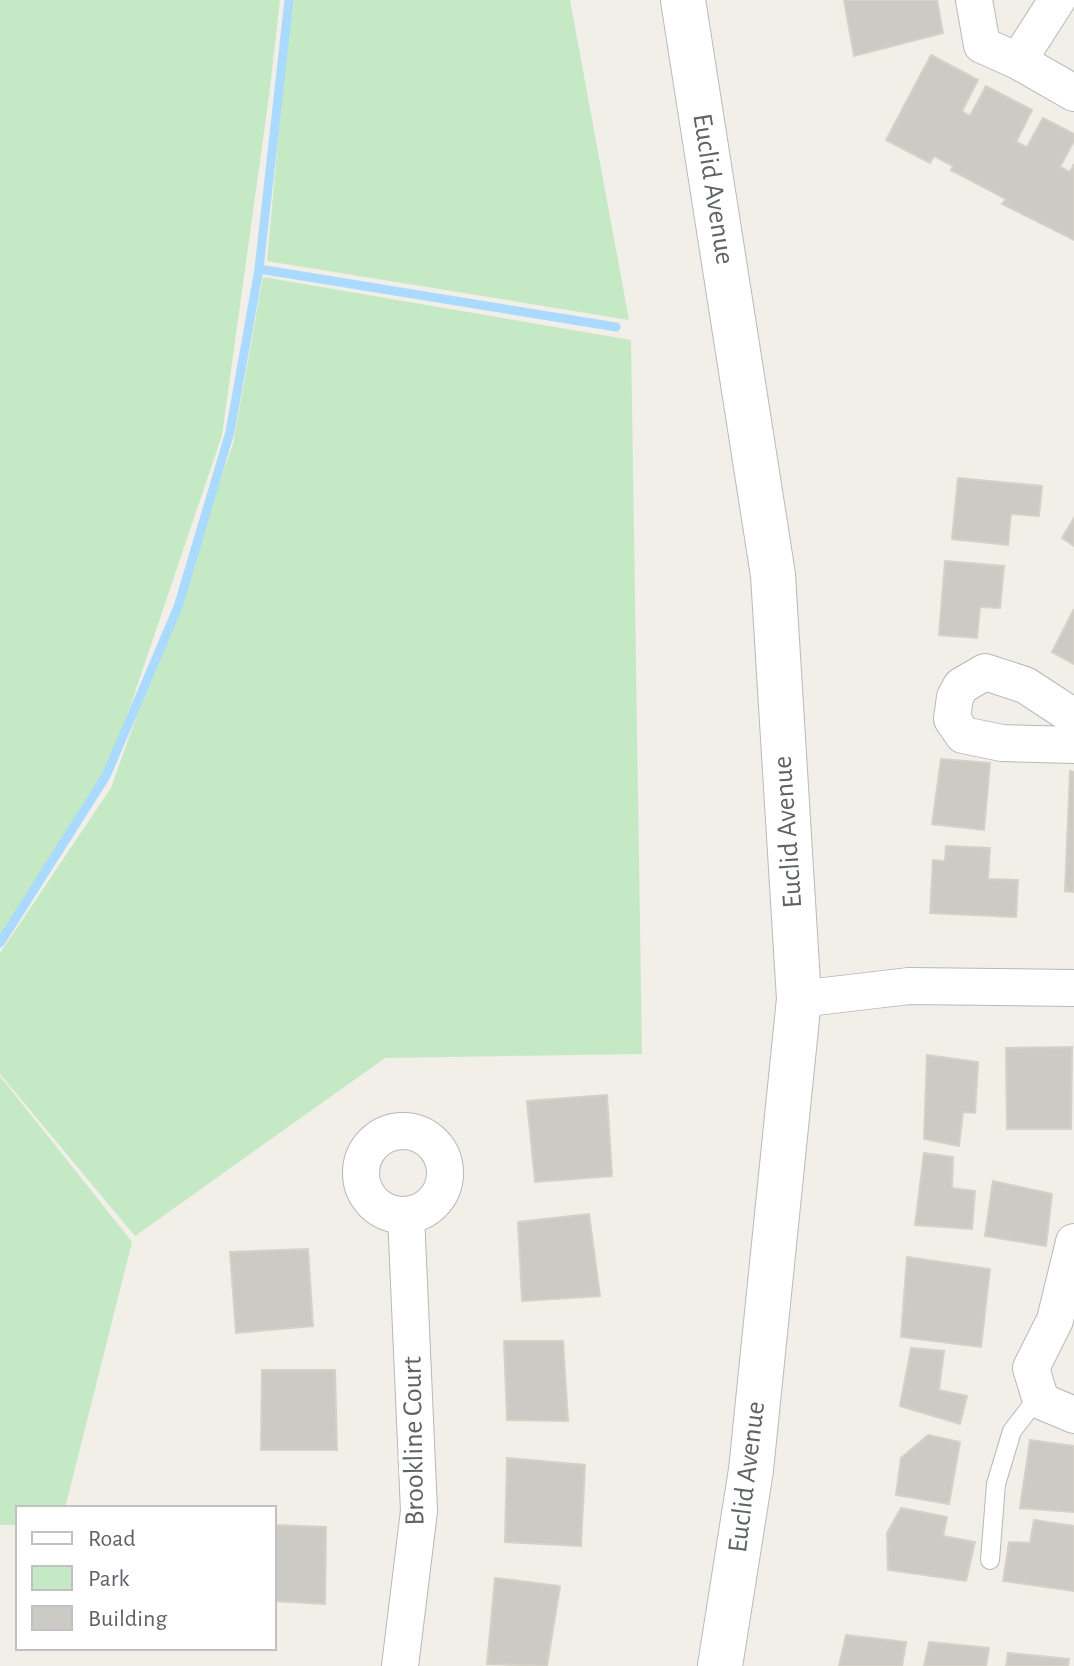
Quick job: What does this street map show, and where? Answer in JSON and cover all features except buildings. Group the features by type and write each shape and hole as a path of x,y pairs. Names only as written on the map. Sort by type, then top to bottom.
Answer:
{"main road":[{"name":"Euclid Avenue","path":"683,0 773,575 799,999 751,1470 720,1666"}],"street":[{"path":"974,0 982,45 1018,61 1074,93"},
{"path":"1018,61 1057,0"},
{"path":"1074,717 1025,685 985,672 961,686 955,697 952,719 963,735 1002,743 1074,745"},
{"path":"799,999 909,986 1074,988"},
{"name":"Brookline Court","path":"400,1666 419,1511 406,1215"},
{"path":"1074,1242 1055,1320 1031,1368 1041,1401 1074,1415"}],"lane":[{"path":"990,1560 996,1484 1012,1431 1039,1396"}],"green space":[{"path":"0,0 280,0 222,435 109,769 0,937"},
{"path":"291,0 570,0 629,320 267,261"},
{"path":"263,277 631,340 642,1054 385,1058 135,1236 0,1074 0,953 111,788 233,444"},
{"path":"0,1076 132,1242 66,1506 16,1506 16,1525 0,1525"}],"waterway":[{"path":"0,943 106,776 178,607 230,432 259,269 289,0"},
{"path":"259,269 616,327"}]}
